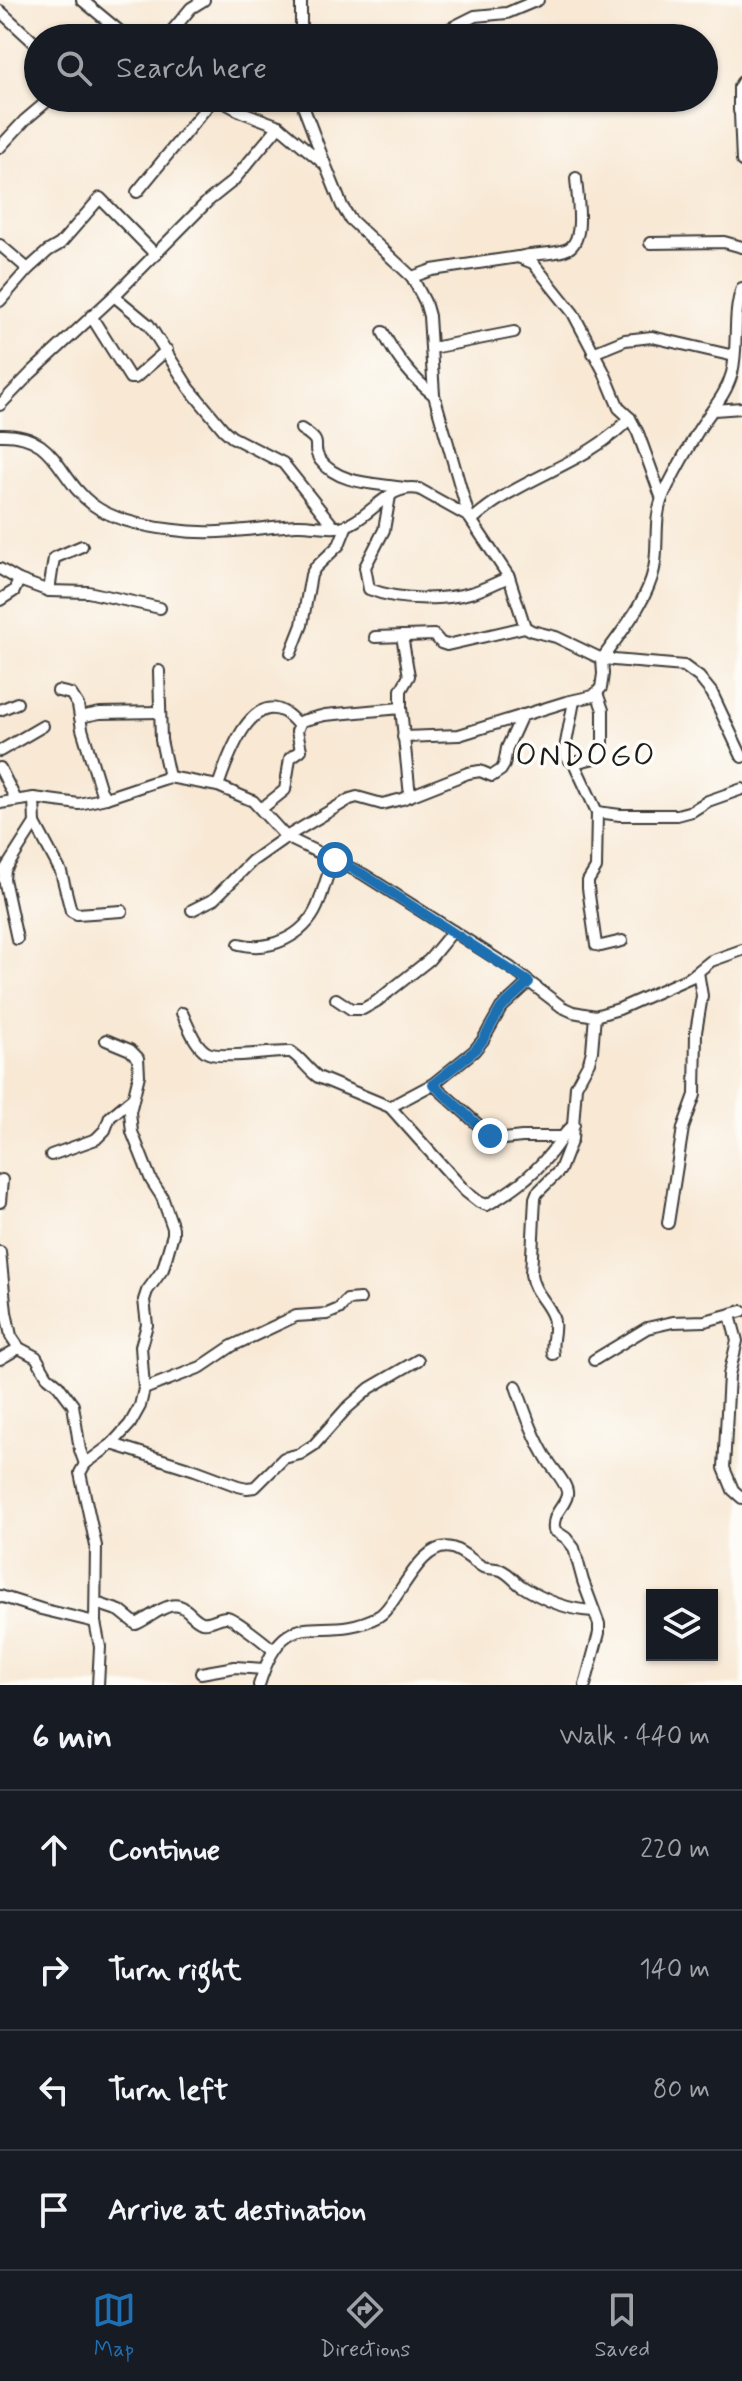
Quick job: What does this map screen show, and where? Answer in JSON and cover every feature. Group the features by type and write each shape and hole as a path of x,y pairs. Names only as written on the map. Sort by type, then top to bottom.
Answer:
{"street":[{"path":"82,0 107,24"},
{"path":"178,24 191,8 204,0"},
{"path":"301,0 301,24"},
{"path":"459,24 475,16 507,13 538,0"},
{"path":"0,11 24,33"},
{"path":"742,82 739,87 742,161"},
{"path":"0,146 34,112"},
{"path":"137,192 203,112"},
{"path":"242,112 279,126 325,164"},
{"path":"305,112 350,219 412,277 421,291 429,316 434,395 471,518 509,577 525,627 556,637 602,659 684,666 699,677 712,693 742,757"},
{"path":"0,405 208,201 233,181 279,126"},
{"path":"412,277 432,270 571,248 576,242 579,225 576,178"},
{"path":"0,301 28,269 60,244 100,198 156,255"},
{"path":"650,243 724,242 742,247"},
{"path":"0,245 28,269"},
{"path":"518,257 533,263 573,313 619,408 630,418 662,499"},
{"path":"403,737 459,735 574,701 597,693 601,688 602,659 649,588 655,566 662,499 700,428 725,391 734,356 735,314 742,288"},
{"path":"114,296 149,325 189,388 224,430 283,463 334,527"},
{"path":"91,316 130,378 135,378 167,350"},
{"path":"383,332 393,352 421,385 434,395"},
{"path":"432,348 514,332"},
{"path":"593,353 625,340 652,337 734,356"},
{"path":"714,410 742,408"},
{"path":"471,518 507,493 603,443 630,418"},
{"path":"301,429 314,436 319,458 331,470 348,479 419,489 471,518"},
{"path":"0,435 27,437 38,442 92,504 106,513 171,530 203,534 299,525 347,525 404,488"},
{"path":"390,496 384,530 365,567 369,589 389,597 430,597 472,592 509,577"},
{"path":"291,653 302,625 311,575 339,545 347,525"},
{"path":"49,591 54,558 82,546"},
{"path":"0,569 49,591 88,592 160,608"},
{"path":"0,600 14,591 19,580"},
{"path":"375,637 434,635 447,645 525,627"},
{"path":"402,636 409,676 401,690 401,708 410,796"},
{"path":"159,671 161,740 169,777"},
{"path":"58,691 66,692 75,699 101,791 106,798"},
{"path":"574,763 603,756 603,710 597,693"},
{"path":"574,701 566,743 567,758 574,763 597,812 596,868 588,881 596,945 622,941"},
{"path":"0,710 17,703"},
{"path":"261,809 285,790 290,758 301,750 298,725 308,718 325,715 401,708"},
{"path":"218,786 252,716 260,711 278,709 298,725"},
{"path":"80,717 100,713 160,712"},
{"path":"192,910 214,899 252,861 286,837 350,799 357,797 382,804 475,771 496,775 504,765 507,748 522,715"},
{"path":"0,751 43,726"},
{"path":"0,768 16,800"},
{"path":"0,803 34,798 79,804 169,777 218,786 241,794 261,809 286,837 363,874 573,1012 595,1016 619,1009 691,977 711,961 742,950"},
{"path":"597,812 677,815 742,789"},
{"path":"34,798 35,823 61,872 71,911 77,914 122,911"},
{"path":"17,939 4,879 5,870 35,823"},
{"path":"239,944 265,947 301,929 317,908 328,871 335,860"},
{"path":"336,999 351,1009 363,1009 377,1001 429,960 453,931"},
{"path":"668,1223 683,1128 695,1095 696,1032 702,996 698,972"},
{"path":"390,1107 433,1084 474,1051 501,1008 529,982"},
{"path":"182,1013 207,1053 291,1052 318,1077 390,1107 465,1191 487,1205 517,1187 536,1170 574,1125"},
{"path":"553,1354 554,1319 532,1284 532,1225 537,1193 560,1170 572,1139 576,1086 592,1051 595,1016"},
{"path":"98,1685 100,1647 95,1622 96,1546 80,1473 85,1464 112,1444 135,1415 144,1389 141,1346 147,1325 144,1300 163,1269 173,1228 132,1132 130,1112 139,1075 138,1058 130,1050 106,1040"},
{"path":"433,1084 495,1140 562,1137"},
{"path":"51,1155 96,1139 105,1130 110,1117 133,1098"},
{"path":"0,1202 2,1180"},
{"path":"0,1252 11,1336 19,1348 36,1357 47,1376 73,1405 85,1464"},
{"path":"144,1389 201,1367 232,1346 296,1316 327,1314 339,1309 347,1300 360,1299"},
{"path":"594,1360 647,1328 673,1322 705,1321 742,1311"},
{"path":"730,1315 737,1341 729,1375 724,1468 733,1490 742,1498"},
{"path":"0,1359 19,1348"},
{"path":"112,1444 238,1486 255,1487 284,1458 300,1454 314,1445 346,1409 370,1388 418,1360"},
{"path":"516,1386 540,1447 567,1490 553,1525 554,1530 574,1548 599,1624 585,1685"},
{"path":"259,1685 273,1650 290,1632 345,1625 381,1615 410,1573 434,1551 444,1547 452,1548 484,1567 503,1570 521,1585 557,1605 573,1611 594,1611"},
{"path":"0,1596 95,1622"},
{"path":"96,1603 120,1611 136,1624 173,1604 183,1606 201,1622 224,1616 235,1619 273,1650"},
{"path":"201,1673 235,1667 264,1669"}],"district":[{"name":"ONDOGO","path":"586,756"}],"route":[{"path":"335,860 363,874 529,982 501,1008 474,1051 433,1084 490,1136"}]}
